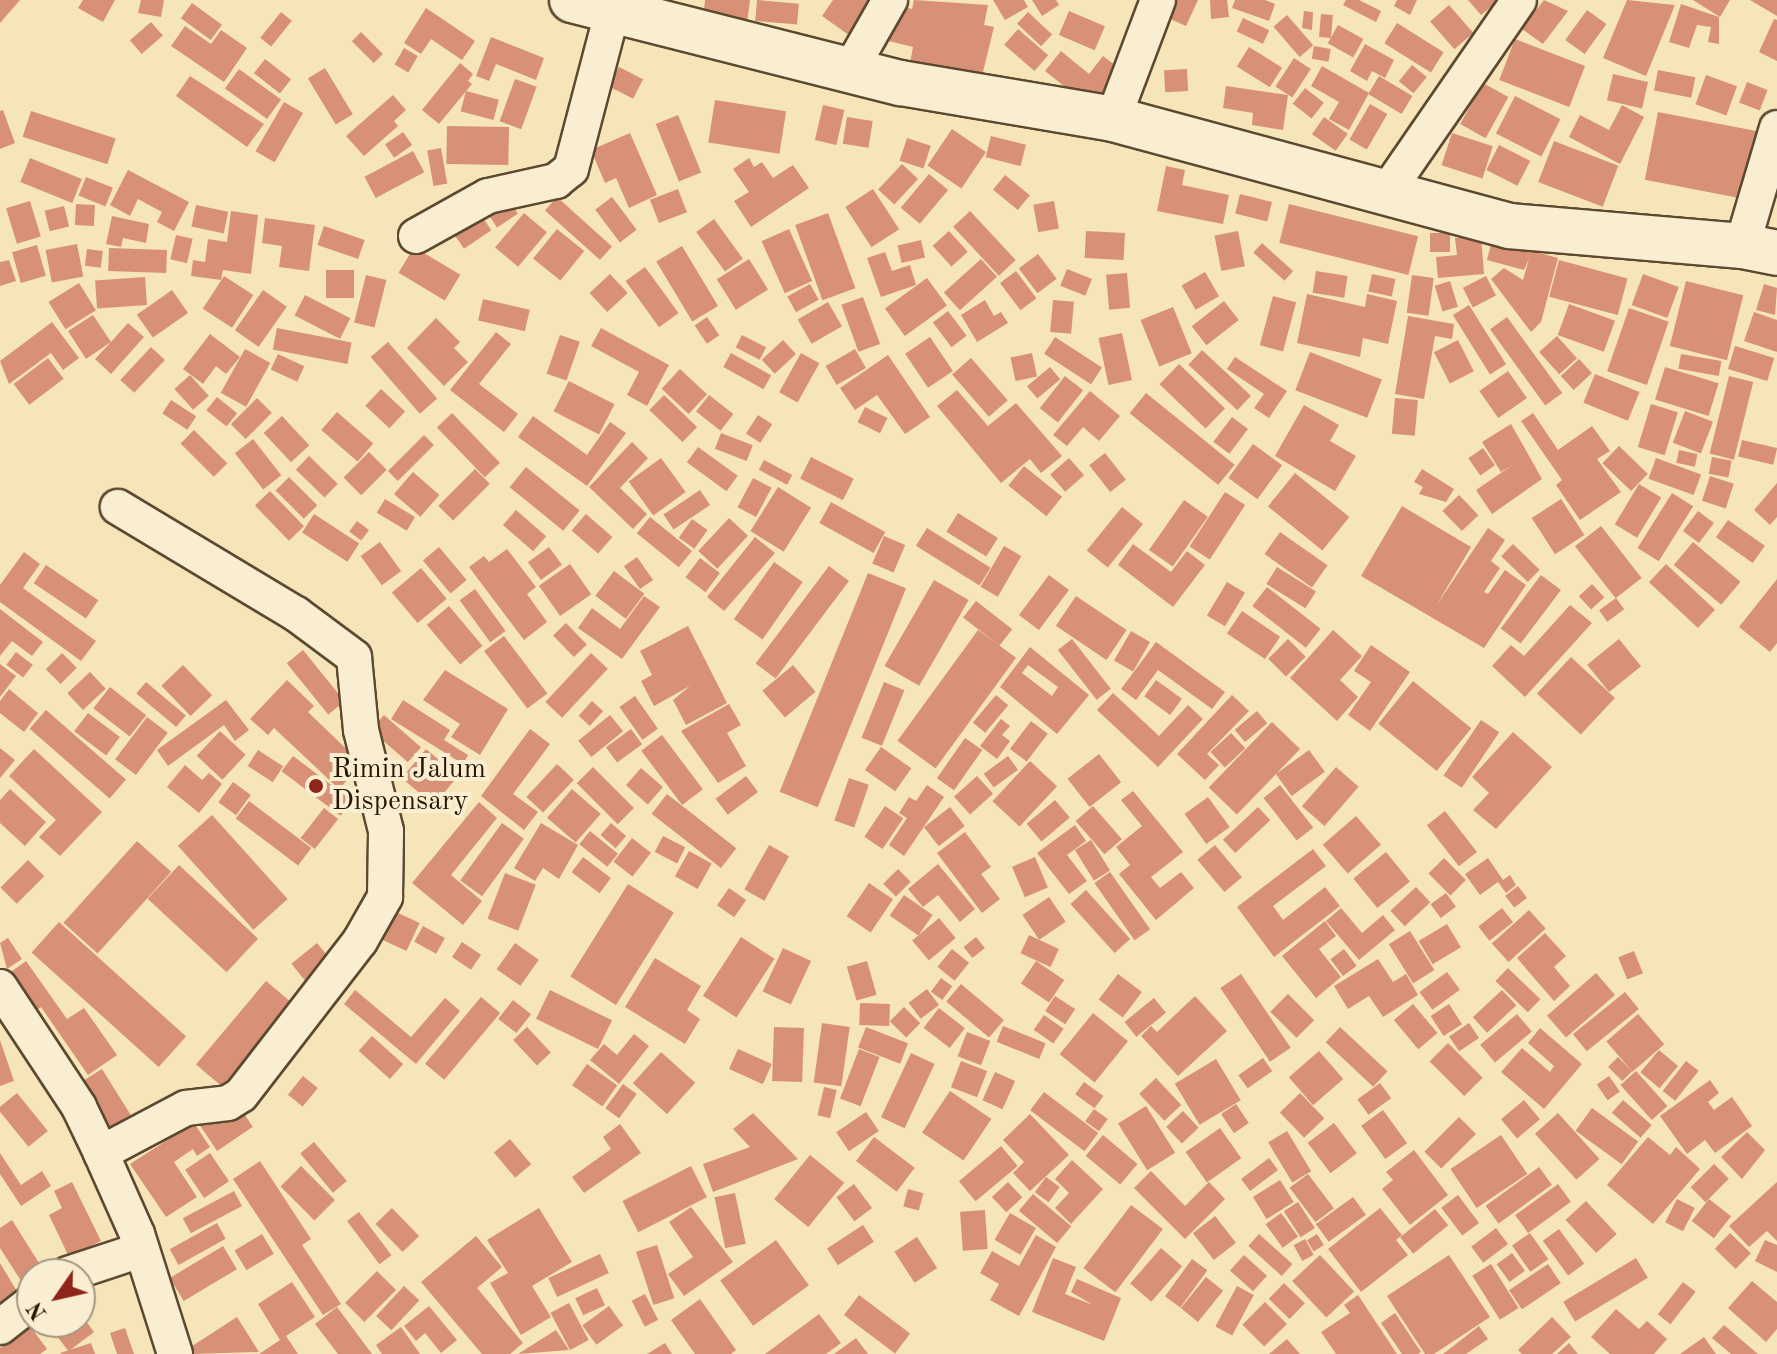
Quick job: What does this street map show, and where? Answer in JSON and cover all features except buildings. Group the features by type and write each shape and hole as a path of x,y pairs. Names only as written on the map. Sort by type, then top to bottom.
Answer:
{"street":[{"path":"850,70 890,0"},
{"path":"1113,119 1158,0"},
{"path":"1386,193 1519,0"},
{"path":"416,236 488,196 556,181 571,169 592,6 850,70 1113,119 1509,226 1760,249 1777,128"},
{"path":"101,1153 186,1108 228,1103 241,1095 360,941 385,897 386,831 361,730 354,657 296,614 118,507"},
{"path":"0,987 79,1107 101,1153 141,1250 175,1354"},
{"path":"96,1265 141,1250"},
{"path":"0,1327 16,1314"}],"place":[{"name":"Rimin Jalum Dispensary","path":"316,786"}]}
